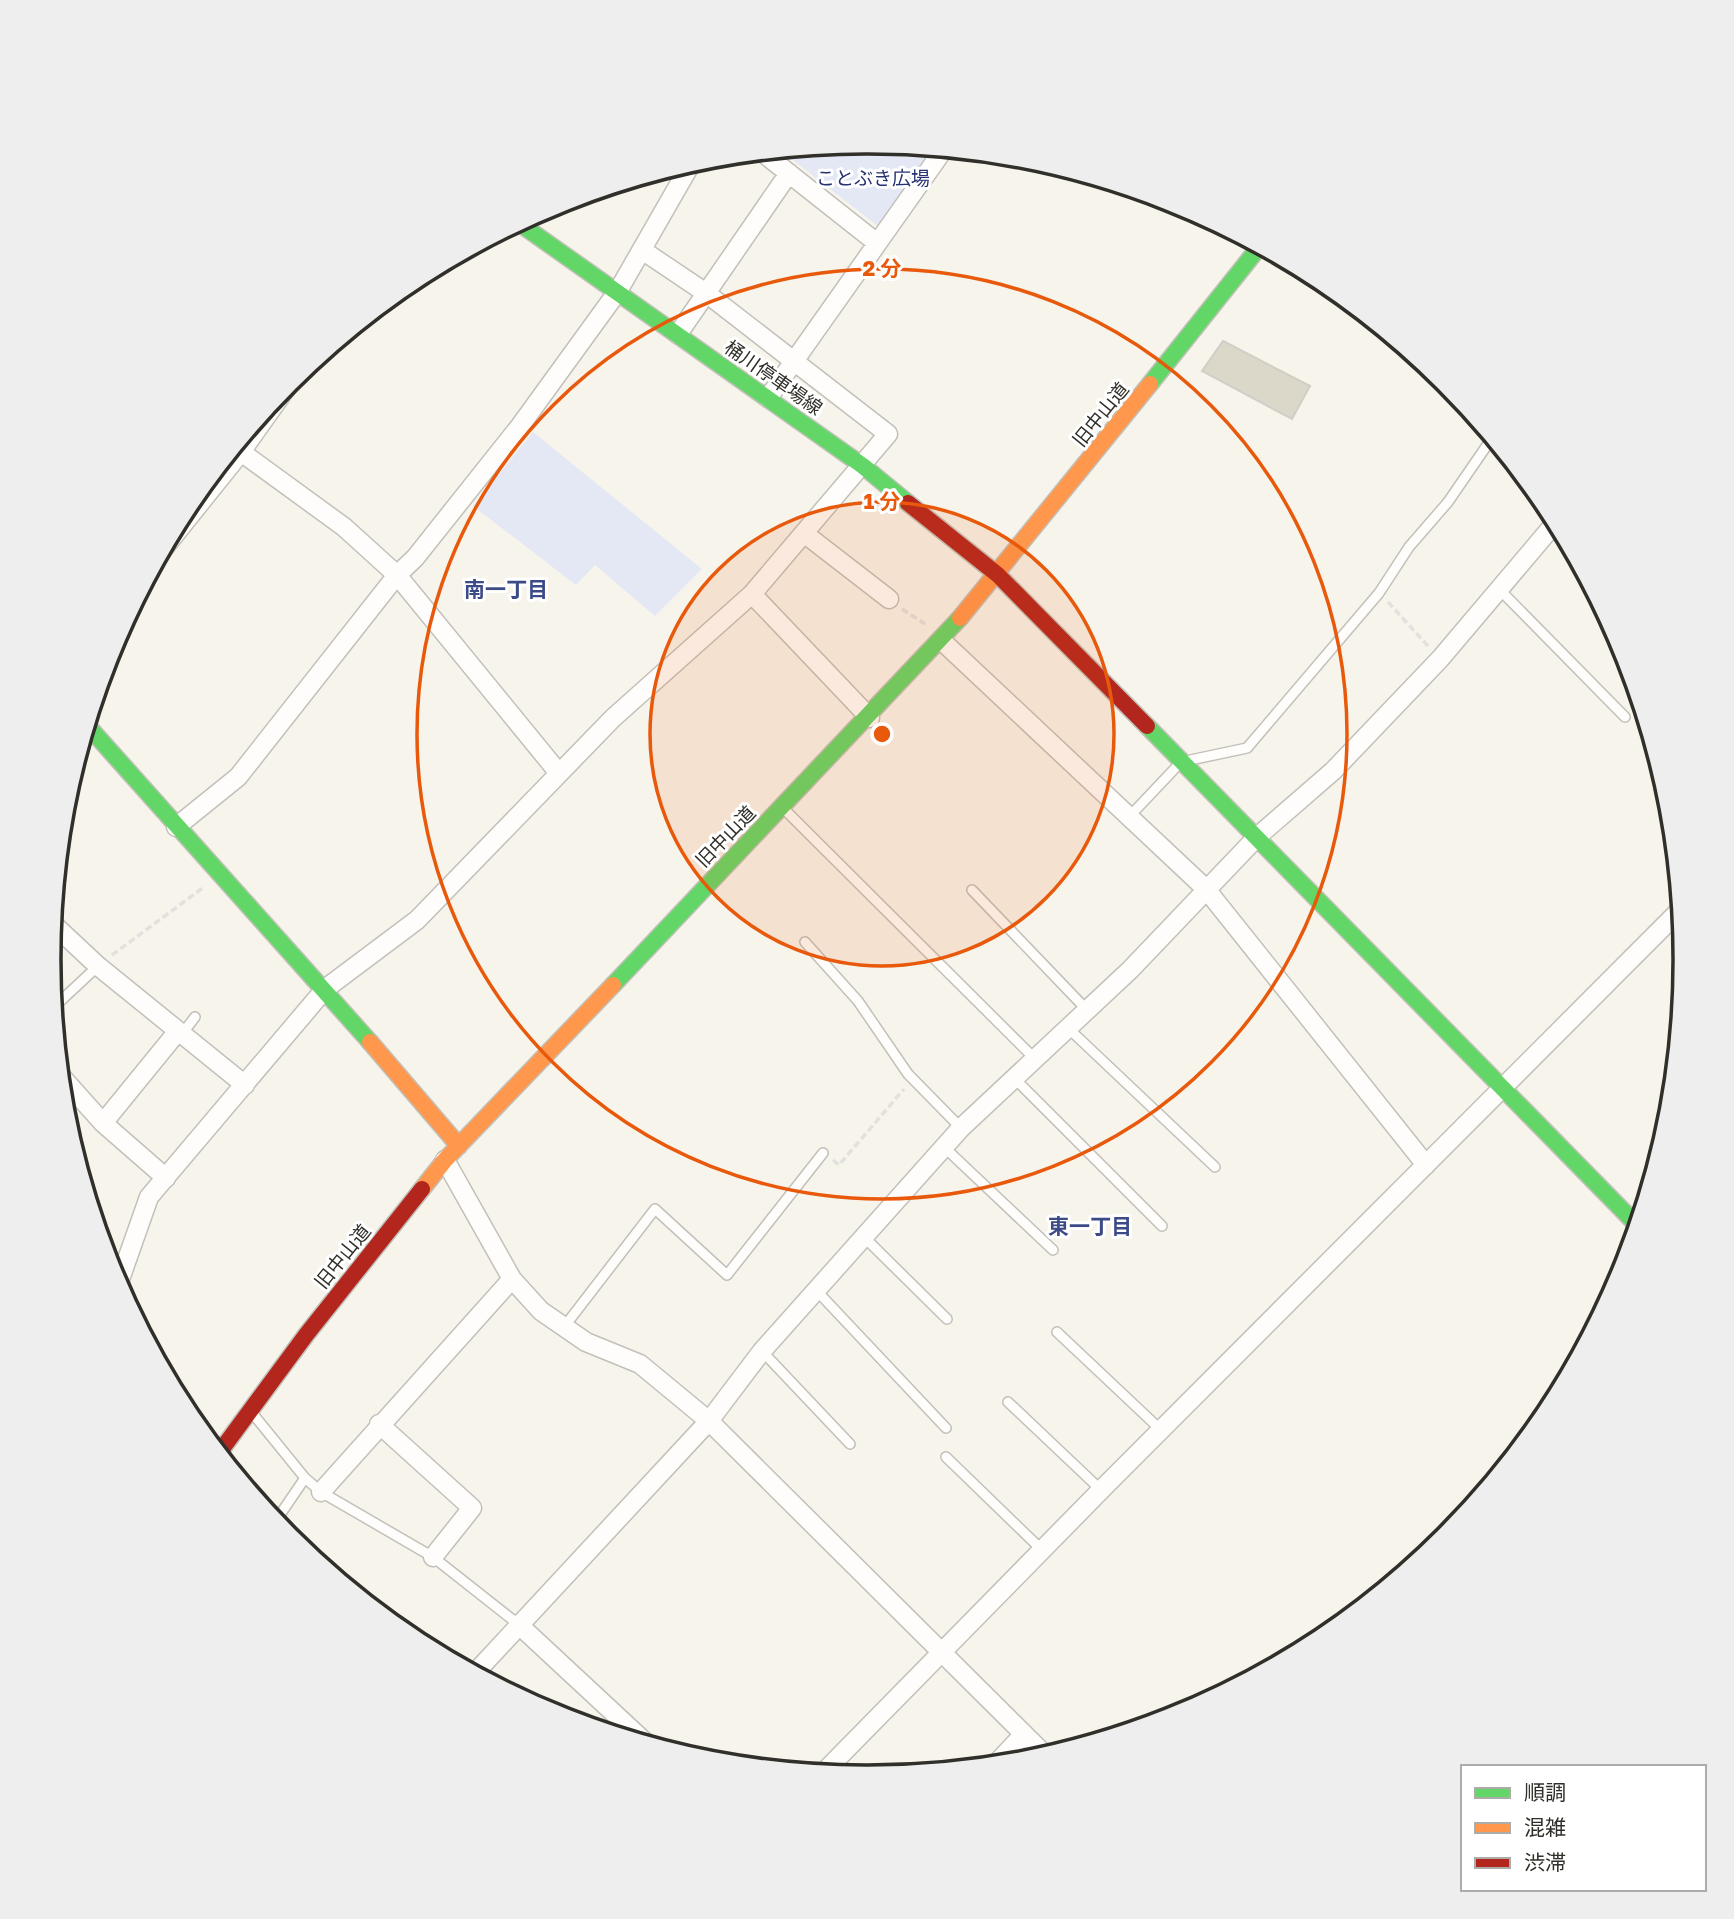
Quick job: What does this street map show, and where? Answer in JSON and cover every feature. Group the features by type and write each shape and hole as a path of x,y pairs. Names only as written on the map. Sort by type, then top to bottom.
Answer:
{"main road":[{"name":"桶川停車場線","path":"528,229 863,467 998,575 1630,1218"},
{"name":"旧中山道","path":"225,1445 306,1335 445,1160 870,718 942,639 998,575 1254,254"},
{"path":"94,733 176,827 326,989 459,1146"}],"street":[{"path":"768,398 938,157"},
{"path":"772,160 877,243"},
{"path":"678,334 789,173"},
{"path":"176,827 238,777 397,575 415,558 520,426 618,292 685,175"},
{"path":"124,1269 149,1197 326,989 417,920 613,718 751,594 863,467 888,434 706,293 642,250"},
{"path":"242,452 344,527 397,575 558,772"},
{"path":"481,1666 709,1421 762,1351 961,1128 1130,970 1257,837 1333,771 1440,659 1549,531"},
{"path":"805,534 889,599"},
{"path":"751,594 870,718"},
{"path":"942,639 1128,819 1206,889 1426,1165"},
{"path":"832,1764 1101,1490 1671,919"},
{"path":"62,933 98,966 245,1085"},
{"path":"103,1123 180,1033"},
{"path":"72,1088 103,1123 166,1178"},
{"path":"445,1160 512,1279 541,1311 586,1342 640,1364 709,1421 1037,1747"},
{"path":"321,1492 379,1424 512,1279"},
{"path":"379,1424 472,1508 433,1557"},
{"path":"518,1624 632,1730"},
{"path":"1007,1753 1024,1734"}],"lane":[{"path":"1128,819 1181,762 1247,748 1379,593 1409,547 1448,502 1487,445"},
{"path":"1499,589 1625,717"},
{"path":"782,807 1035,1059"},
{"path":"972,890 1087,1010"},
{"path":"805,942 858,1002 913,1079 961,1128"},
{"path":"63,999 98,966"},
{"path":"180,1033 195,1017"},
{"path":"1068,1028 1214,1167"},
{"path":"1014,1078 1162,1226"},
{"path":"944,1147 1052,1250"},
{"path":"564,1327 655,1209 727,1275 823,1153"},
{"path":"864,1237 947,1319"},
{"path":"816,1290 946,1428"},
{"path":"1057,1332 1162,1430"},
{"path":"762,1351 850,1444"},
{"path":"1008,1402 1101,1490"},
{"path":"250,1410 305,1478 321,1492 433,1557 518,1624"},
{"path":"946,1457 1042,1550"},
{"path":"281,1513 305,1478"}],"path":[{"path":"1379,593 1440,659"},
{"path":"889,599 942,639"},
{"path":"98,966 220,875"},
{"path":"823,1153 839,1165 913,1079"}],"green space":[{"name":"ことぶき広場","path":"867,154 936,157 879,227 790,158"},
{"path":"533,432 702,569 655,616 595,565 576,585 473,506"}],"building":[{"path":"1223,341 1310,386 1292,419 1202,371"}],"traffic: fast":[{"path":"528,229 863,466 908,503"},
{"path":"1150,384 1254,254"},
{"path":"613,985 960,618"},
{"path":"1147,726 1630,1218"},
{"path":"94,733 370,1042"}],"traffic: slow":[{"path":"960,618 1150,384"},
{"path":"422,1189 445,1160 613,985"},
{"path":"370,1042 459,1146"}],"traffic: jam":[{"path":"908,503 998,575 1147,726"},
{"path":"225,1445 306,1335 422,1189"}],"district":[{"name":"南一丁目","path":"506,589"},
{"name":"東一丁目","path":"1090,1226"}]}
